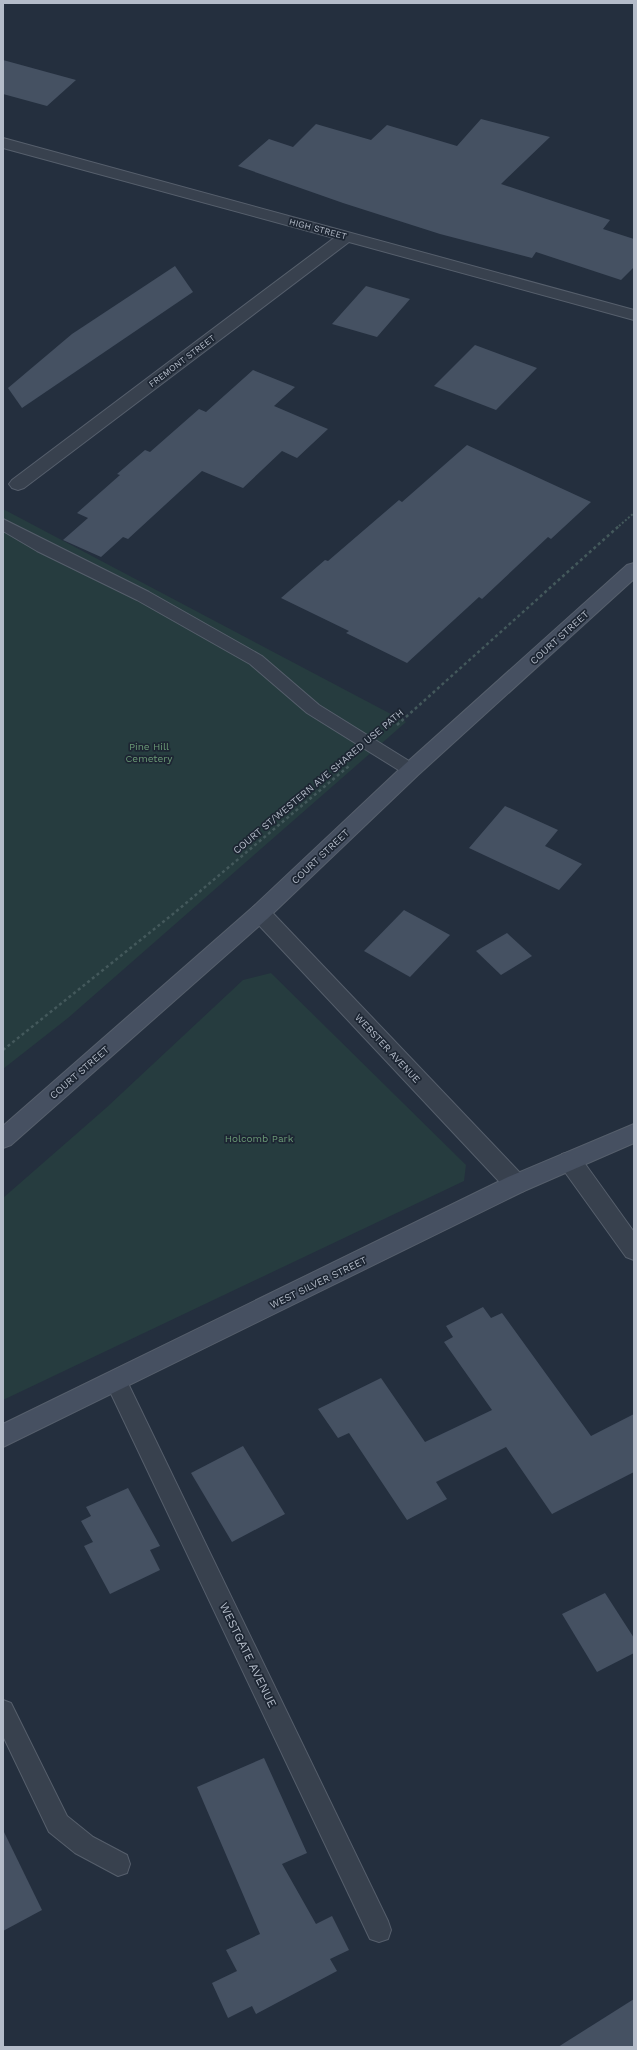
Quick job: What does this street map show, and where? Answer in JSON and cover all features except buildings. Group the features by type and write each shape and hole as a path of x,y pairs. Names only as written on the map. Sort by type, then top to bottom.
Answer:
{"main road":[{"name":"COURT STREET","path":"3,1139 260,913 411,770 634,569"},
{"name":"WEST SILVER STREET","path":"3,1436 516,1184 570,1162 634,1133"}],"street":[{"name":"HIGH STREET","path":"3,143 634,315"},
{"name":"FREMONT STREET","path":"18,484 346,237"},
{"name":"WEBSTER AVENUE","path":"260,913 516,1184"},
{"path":"570,1162 634,1250"}],"lane":[{"path":"3,524 43,547 143,596 256,660 314,708 411,770"},
{"name":"WESTGATE AVENUE","path":"116,1381 379,1930"},
{"path":"3,1711 58,1824 84,1845 118,1864"}],"path":[{"name":"COURT ST/WESTERN AVE SHARED USE PATH","path":"3,1050 173,914 373,746 634,513"}],"green space":[{"name":"Pine Hill Cemetery","path":"3,509 406,722 68,1018 3,1069"},
{"name":"Holcomb Park","path":"271,973 466,1165 464,1181 3,1400 3,1198 106,1108 243,980"}]}
